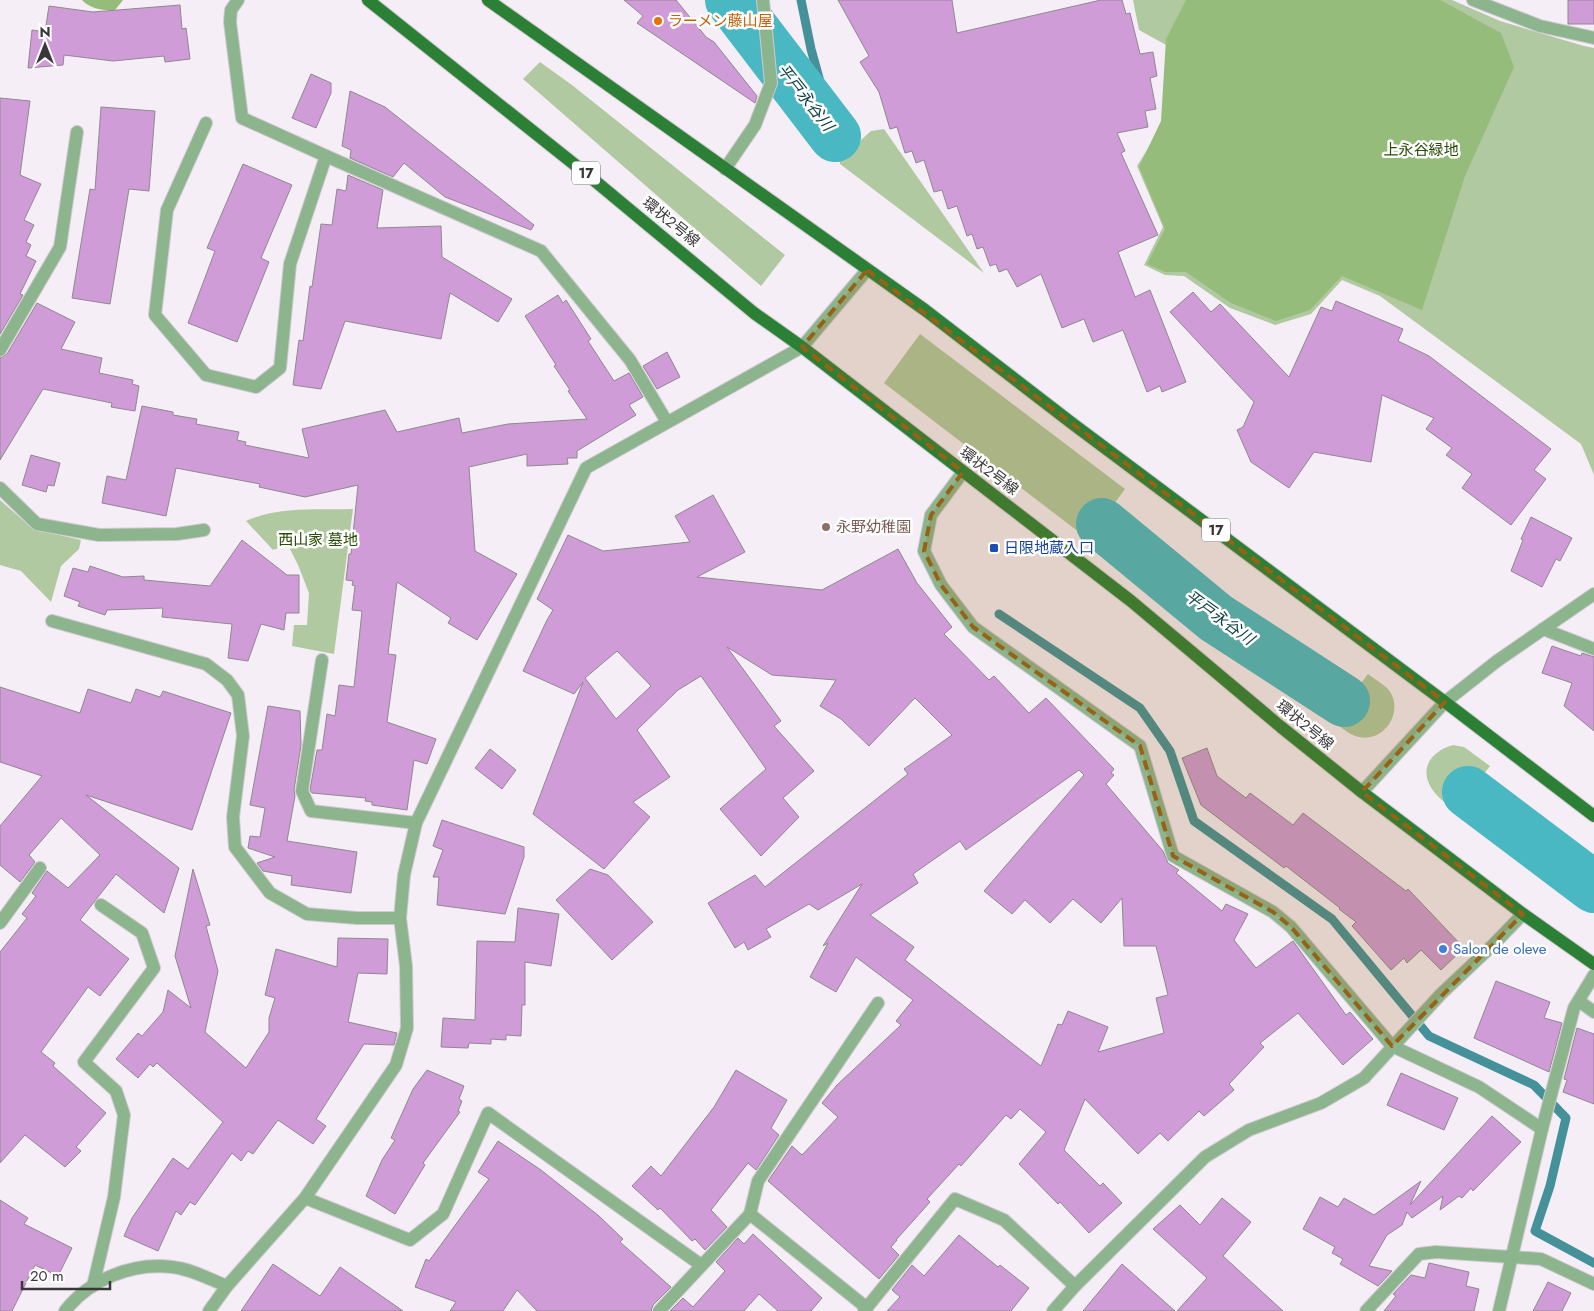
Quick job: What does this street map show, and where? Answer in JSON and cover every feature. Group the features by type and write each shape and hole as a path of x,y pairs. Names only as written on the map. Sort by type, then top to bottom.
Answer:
{"main road":[{"name":"環状2号線","path":"368,0 589,176 754,312 1131,601 1281,728 1362,792 1523,914 1594,964"},
{"name":"17","path":"488,0 925,310 1594,816"}],"street":[{"path":"238,0 231,10 230,22 242,118 541,251 630,360 667,422"},
{"path":"725,169 755,124 771,83 763,0"},
{"path":"1473,0 1540,26 1594,38"},
{"path":"206,123 166,210 155,315 206,375 256,387 280,368 290,264 326,156"},
{"path":"0,350 60,247 77,132"},
{"path":"209,1311 227,1286 305,1198 396,1065 407,1028 406,966 400,918 404,875 416,823 586,468 802,347 867,270"},
{"path":"963,472 931,515 925,542 924,551 941,585 973,627 1140,746 1173,856 1273,912 1291,927 1395,1043 1479,1088 1542,1129"},
{"path":"0,488 37,524 99,535 177,534 204,530"},
{"path":"1362,792 1445,702 1543,629 1594,594"},
{"path":"52,621 206,664 227,680 238,695 243,736 233,817 235,848 270,893 307,914 357,918 400,918"},
{"path":"1543,629 1594,649"},
{"path":"322,660 302,791 311,810 416,823"},
{"path":"0,923 40,868"},
{"path":"93,1286 114,1197 124,1115 116,1091 84,1062 154,968 142,933 101,905"},
{"path":"1053,1311 1205,1157 1249,1130 1321,1104 1364,1078 1425,1012 1523,914"},
{"path":"1499,1311 1542,1129 1574,1008 1594,975"},
{"path":"1579,1001 1594,1012"},
{"path":"659,1311 750,1214 758,1181 878,1003"},
{"path":"305,1198 410,1240 443,1214 488,1113 701,1265"},
{"path":"750,1214 865,1309 955,1199 1004,1220 1076,1286"},
{"path":"1366,1311 1419,1254 1436,1252 1541,1259 1594,1284"},
{"path":"65,1311 76,1298 93,1286 121,1272 149,1266 172,1267 194,1272 227,1286"}],"highlighted area":[{"path":"867,270 1445,702 1362,792 1523,914 1392,1046 1291,927 1273,912 1173,856 1140,746 973,627 941,585 924,551 931,515 963,472 802,347"}],"green space":[{"path":"82,0 123,0 115,10 102,10"},
{"name":"上永谷緑地","path":"1133,0 1452,0 1500,21 1594,48 1594,475 1581,444 1380,296 1342,280 1311,314 1275,325 1230,308 1184,276 1165,275 1144,265 1163,227 1137,166 1163,124 1168,46 1139,30"},
{"name":"上永谷緑地","path":"1186,0 1440,0 1501,33 1514,67 1465,176 1422,310 1342,276 1310,310 1276,321 1231,303 1186,272 1165,272 1147,264 1165,229 1139,167 1161,121 1166,39"},
{"path":"540,62 572,85 785,255 761,286 523,79"},
{"path":"884,129 984,273 840,164 840,159 871,131"},
{"path":"920,334 1125,489 1088,539 884,383"},
{"path":"0,500 33,529 81,540 79,549 61,566 51,602 21,571 0,565"},
{"name":"西山家 墓地","path":"353,509 334,654 292,646 294,625 307,625 309,593 289,547 283,546 273,550 246,521 259,516 285,511"},
{"path":"1368,674 1387,688 1392,696 1394,714 1385,729 1377,735 1359,737 1348,733 1333,721"},
{"path":"1453,745 1464,747 1490,766 1455,811 1434,792 1426,774 1429,761 1433,756"}],"building":[{"path":"624,0 676,0 706,37 714,42 757,96 755,103 637,23 643,16"},
{"path":"838,0 952,0 957,33 1101,0 1122,0 1126,14 1130,13 1140,54 1153,52 1157,76 1150,78 1156,109 1145,111 1148,127 1117,133 1125,151 1121,153 1158,235 1118,252 1135,297 1150,290 1186,382 1162,392 1160,386 1147,392 1123,330 1093,342 1084,319 1062,328 1041,274 1017,287 1007,269 999,272 996,264 990,266 983,247 977,249 972,234 967,236 957,206 948,209 942,190 934,192 924,160 916,163 912,151 905,153 897,127 890,129 879,92 860,62 869,56"},
{"path":"1568,0 1594,0 1594,24 1568,24"},
{"path":"180,5 182,29 186,28 190,59 165,62 164,56 113,61 64,55 63,65 28,68 32,30 45,32 49,6 93,12"},
{"path":"311,74 331,83 331,93 316,128 292,118"},
{"path":"350,91 385,107 534,225 531,230 445,197 404,163 393,177 350,158 351,150 342,146"},
{"path":"0,98 30,101 20,175 41,184 24,220 34,225 26,242 31,245 26,256 36,261 20,294 23,295 0,334"},
{"path":"101,107 155,111 149,191 129,189 110,304 72,298 90,189 95,190"},
{"path":"243,164 292,185 261,258 269,262 237,342 188,323 215,251 207,248"},
{"path":"348,175 383,190 377,228 441,226 442,257 512,299 498,322 450,293 441,339 345,321 321,389 293,385 299,340 303,341 321,224 332,225 337,189 346,191"},
{"path":"1193,292 1211,312 1220,304 1289,377 1321,307 1332,311 1336,301 1403,329 1398,341 1429,356 1551,449 1534,470 1546,479 1511,525 1462,488 1472,474 1446,455 1452,448 1426,429 1434,418 1382,395 1371,462 1314,452 1289,488 1251,462 1237,430 1243,427 1254,402 1170,312"},
{"path":"558,295 563,303 566,300 591,339 588,341 614,381 629,373 643,397 629,405 636,415 577,451 577,458 567,458 568,464 527,466 527,454 469,467 475,551 517,574 477,640 448,623 451,618 397,582 388,654 396,655 387,722 436,739 427,764 414,760 407,810 372,805 372,802 365,801 366,798 312,793 310,790 317,750 322,750 327,714 335,716 339,685 354,687 362,611 352,610 355,586 352,585 353,581 346,580 349,554 351,554 358,485 305,497 259,487 260,484 176,468 166,516 102,503 107,476 126,480 142,406 173,412 173,415 197,419 196,424 239,432 237,440 246,442 245,445 309,458 302,429 385,410 397,432 459,418 462,433 508,424 587,419 568,391 570,390 554,366 556,365 525,316"},
{"path":"37,303 75,322 61,349 102,358 99,373 133,380 132,384 139,386 135,411 111,407 112,403 43,389 0,460 0,358 7,354"},
{"path":"667,352 680,377 657,389 643,366"},
{"path":"31,455 60,463 54,486 48,485 46,492 22,485"},
{"path":"713,495 745,552 697,577 822,590 898,549 917,583 952,627 944,634 989,680 994,676 1029,713 1046,698 1114,769 1111,773 1114,775 1106,784 1163,851 1168,863 1179,870 1176,873 1222,911 1226,904 1248,914 1234,940 1256,968 1293,941 1346,1015 1350,1012 1373,1039 1343,1065 1298,1013 1260,1043 1264,1047 1229,1084 1234,1090 1204,1116 1199,1111 1168,1141 1160,1133 1138,1154 1085,1099 1064,1150 1100,1186 1103,1183 1122,1203 1089,1233 1060,1202 1058,1204 1019,1164 1046,1132 1020,1109 1011,1119 1006,1115 961,1166 959,1164 927,1199 930,1202 891,1247 899,1255 879,1279 768,1181 792,1146 802,1155 838,1117 822,1103 837,1085 901,1025 896,1021 913,1000 856,957 836,992 810,977 828,943 823,946 862,884 818,910 809,904 766,929 771,937 748,950 744,942 735,948 708,903 755,875 765,887 908,774 904,769 952,735 915,698 869,746 841,719 820,706 836,680 772,675 727,647 781,721 774,726 814,771 783,798 799,817 761,856 720,809 766,769 701,676 678,690 637,730 670,777 633,802 650,817 604,869 533,814 583,682 574,694 523,671 553,610 537,599 568,535 603,551 690,542 675,516","holes":["617,651 651,686 616,719 585,678","1079,770 1084,775 984,891 1012,914 1025,900 1050,923 1073,899 1101,923 1122,898 1124,946 1156,946 1168,995 1156,998 1164,1033 1098,1052 1108,1027 1068,1011 1062,1025 1058,1024 1041,1066 905,960 914,947 870,915 918,883 913,874 960,841 966,850"]},
{"path":"1531,517 1572,538 1560,561 1556,559 1542,587 1511,571 1523,540 1521,539"},
{"path":"242,540 287,575 299,575 299,613 286,613 284,630 261,624 248,661 228,658 232,624 162,617 163,608 107,610 105,615 78,606 80,602 64,596 73,568 88,572 90,566 123,577 144,576 144,580 210,586"},
{"path":"1552,646 1581,656 1582,653 1594,657 1594,731 1564,706 1572,683 1542,673"},
{"path":"0,687 80,713 88,689 131,703 136,689 160,697 163,691 231,713 192,830 86,795 179,868 164,913 116,874 80,920 129,959 100,996 88,987 41,1052 55,1063 53,1066 106,1113 76,1147 81,1151 65,1167 25,1135 0,1163 0,952 27,918 22,914 36,896 32,893 47,871 68,888 100,855 61,818 29,855 35,862 20,882 0,865 0,826 42,776 0,762"},
{"path":"268,706 300,711 301,745 287,841 357,852 351,893 291,885 292,876 263,871 257,863 275,857 248,848 250,836 260,837 265,808 250,805"},
{"path":"1207,748 1217,776 1246,798 1250,793 1293,825 1303,813 1406,891 1408,889 1464,948 1441,970 1421,950 1407,963 1404,958 1391,970 1352,926 1356,922 1340,908 1286,866 1284,868 1201,805 1182,758"},
{"path":"490,749 516,770 502,789 475,768"},
{"path":"442,820 524,847 524,857 505,914 437,905 439,877 433,877 443,850 433,846"},
{"path":"193,869 210,925 206,926 218,971 205,1032 246,1068 269,1032 269,1018 275,998 265,995 276,949 337,967 338,938 388,939 387,974 358,973 348,1022 397,1033 394,1045 364,1044 316,1119 326,1126 313,1144 278,1120 253,1154 248,1151 241,1161 232,1153 195,1205 190,1202 181,1215 176,1211 158,1251 124,1236 132,1218 173,1158 188,1169 223,1122 157,1063 153,1067 150,1064 138,1078 116,1059 138,1033 142,1036 163,1012 168,990 191,1008 175,956"},
{"path":"590,869 608,875 653,922 612,960 556,900"},
{"path":"518,908 559,914 551,966 525,962 525,1005 522,1005 521,1036 506,1035 506,1040 491,1039 491,1044 469,1043 468,1048 441,1047 443,1018 475,1020 477,941 515,942"},
{"path":"1496,981 1550,1002 1544,1018 1562,1023 1549,1072 1474,1038"},
{"path":"1577,1028 1594,1034 1594,1104 1563,1092 1567,1080 1564,1079"},
{"path":"427,1070 464,1086 459,1099 462,1101 458,1111 460,1112 423,1163 425,1165 395,1214 366,1196 382,1160 395,1140 391,1138 413,1089"},
{"path":"736,1070 787,1100 771,1128 779,1135 756,1170 748,1163 711,1210 727,1227 705,1250 695,1239 692,1241 660,1208 658,1210 632,1186 651,1166 661,1176 714,1107"},
{"path":"1401,1073 1458,1098 1444,1130 1387,1105"},
{"path":"1492,1116 1521,1142 1473,1191 1471,1188 1462,1198 1459,1196 1440,1210 1443,1196 1412,1218 1407,1212 1402,1225 1387,1235 1369,1266 1392,1271 1378,1286 1340,1264 1343,1259 1332,1253 1335,1247 1303,1229 1320,1197 1338,1207 1344,1198 1374,1215 1421,1181 1410,1205"},
{"path":"498,1141 541,1170 599,1216 623,1239 620,1242 671,1287 653,1305 651,1311 537,1311 517,1290 503,1311 450,1311 456,1302 415,1287 426,1259 429,1261 489,1179 478,1172"},
{"path":"1222,1198 1251,1222 1223,1256 1283,1311 1177,1311 1207,1278 1153,1229 1180,1205 1200,1225"},
{"path":"0,1200 28,1218 24,1224 72,1248 58,1276 35,1265 12,1311 0,1311"},
{"path":"753,1234 822,1298 811,1311 778,1311 759,1294 744,1311 670,1311 683,1298 693,1307 725,1271 716,1262 738,1238 744,1244"},
{"path":"959,1235 998,1267 1000,1265 1029,1288 1011,1311 887,1311 900,1297 892,1290 912,1265 924,1276"},
{"path":"1429,1263 1469,1272 1466,1286 1479,1289 1474,1311 1384,1311 1396,1296 1393,1294 1411,1275 1425,1278"},
{"path":"273,1264 320,1296 340,1267 403,1311 241,1311"},
{"path":"1122,1264 1175,1311 1083,1311"},
{"path":"1548,1282 1571,1293 1562,1311 1533,1311"}],"waterway":[{"name":"平戸永谷川","path":"731,0 835,136"},
{"name":"平戸永谷川","path":"801,0 811,49 835,136"},
{"name":"平戸永谷川","path":"1102,524 1216,618 1344,701"},
{"path":"999,614 1140,708 1170,751 1194,821 1332,919 1429,1036 1534,1085 1566,1118 1550,1186 1535,1231 1594,1263"},
{"name":"平戸永谷川","path":"1468,792 1594,887"}],"place":[{"name":"ラーメン藤山屋","path":"658,21"},
{"name":"永野幼稚園","path":"826,527"},
{"name":"日限地蔵入口","path":"994,548"},
{"name":"Salon de oleve","path":"1443,949"}]}
